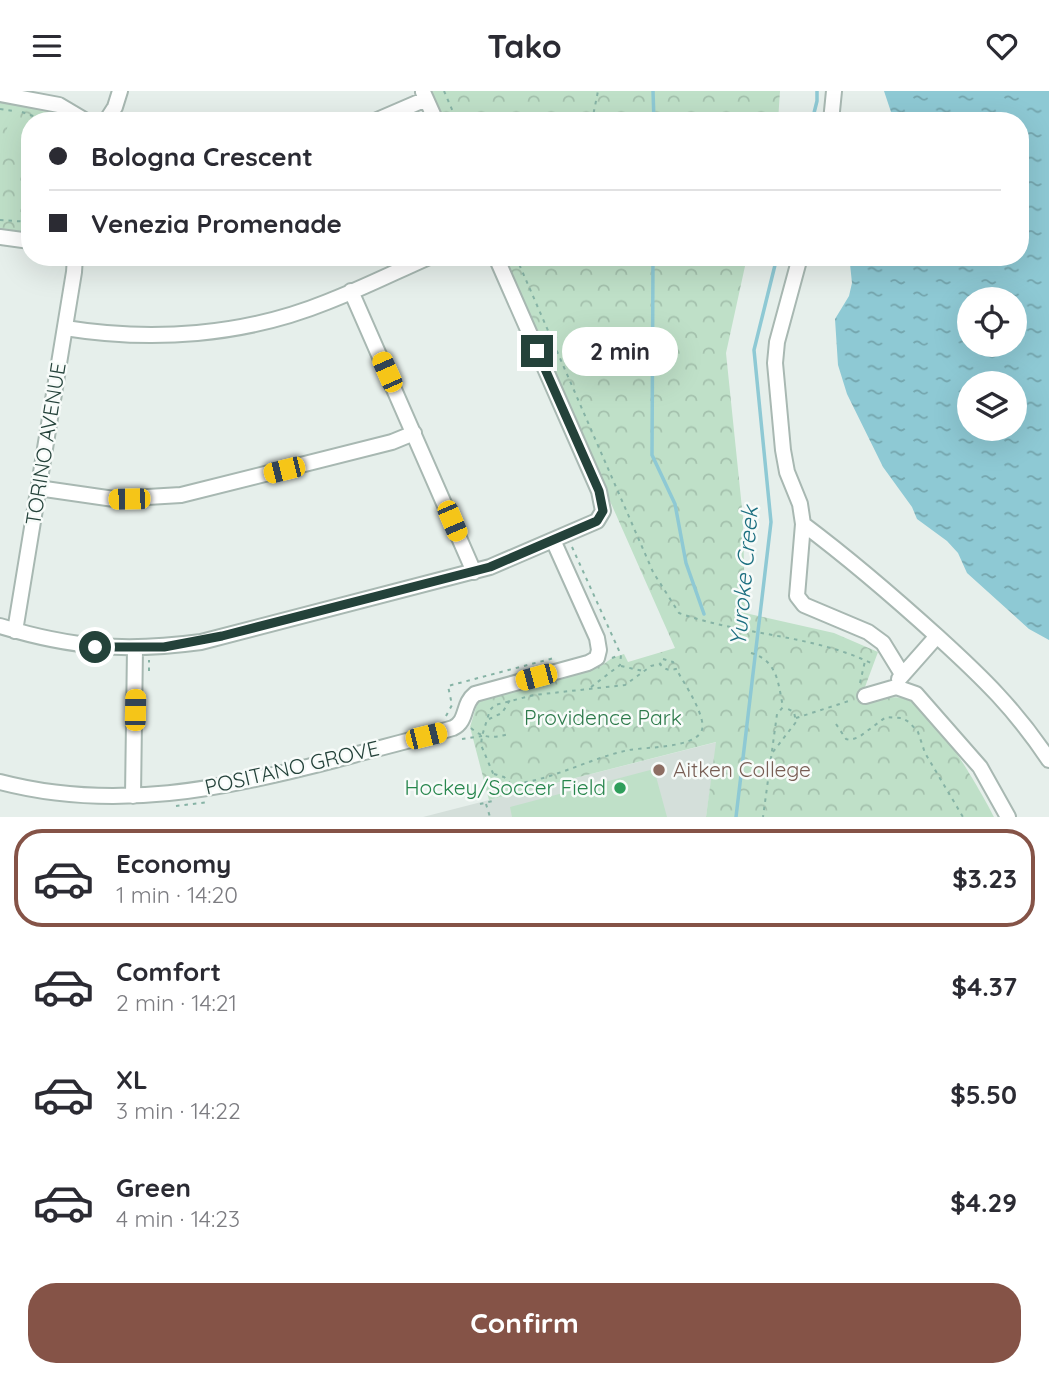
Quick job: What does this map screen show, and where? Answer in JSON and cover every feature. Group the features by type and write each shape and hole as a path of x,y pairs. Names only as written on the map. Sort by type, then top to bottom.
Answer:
{"street":[{"path":"112,112 120,91"},
{"path":"832,112 834,91"},
{"path":"0,94 58,104 71,112"},
{"path":"392,112 424,95 432,112"},
{"path":"0,237 21,240"},
{"name":"TORINO AVENUE","path":"15,631 74,266"},
{"path":"65,328 153,336 253,325 296,313 408,266"},
{"path":"0,626 67,643 135,648 201,642 474,572 499,564 597,521 603,511 599,491 500,266"},
{"path":"798,266 777,342 775,363 783,450 787,472 800,504 803,524 796,590 800,602 868,632 883,643 899,681 916,694 980,767 1008,817"},
{"path":"351,291 474,572"},
{"path":"38,488 114,499 181,495 392,442 414,433"},
{"path":"803,524 900,601 980,675 1013,710 1049,760"},
{"path":"462,722 468,700 475,694 588,663 597,658 597,638 554,540"},
{"path":"858,694 888,688 899,681 937,636"},
{"path":"133,796 135,648"},
{"name":"POSITANO GROVE","path":"0,782 67,793 133,796 207,790 442,732 462,722"}],"path":[{"path":"444,91 453,112"},
{"path":"594,112 598,91"},
{"path":"0,109 21,112"},
{"path":"0,220 21,221"},
{"path":"520,266 653,572 679,613 695,619 817,643 873,664"},
{"path":"571,546 621,655 620,666"},
{"path":"751,653 768,661 772,667 783,707"},
{"path":"612,658 621,655"},
{"path":"445,718 452,705 448,686 557,657"},
{"path":"480,804 493,801 498,785 491,763 481,745 490,710 495,705 534,695 625,685 644,671 660,664 663,659 675,664 703,720 698,736 685,743 621,752 568,770 498,785"},
{"path":"796,719 858,694 866,660"},
{"path":"660,664 666,669 676,669"},
{"path":"587,689 620,666 644,671"},
{"path":"488,720 502,713 509,700"},
{"path":"483,707 490,710"},
{"path":"772,754 795,724 793,710 783,707"},
{"path":"764,817 777,714 783,707"},
{"path":"836,724 846,739 850,740 859,737 886,717 902,718 909,722 918,732 925,753 963,817"},
{"path":"462,722 482,736"},
{"path":"472,737 498,737 509,734"},
{"path":"493,774 501,775 511,784"},
{"path":"486,803 490,817"}],"shaded area":[{"name":"Aitken College","path":"717,742 706,817 423,817 493,799"}],"green space":[{"path":"428,91 780,91 779,112 437,112"},
{"path":"0,100 56,112 21,112 21,234 0,230"},
{"path":"8,123 21,125 21,155 3,152"},
{"name":"Providence Park","path":"506,266 745,266 726,353 743,518 745,613 834,633 878,652 865,687 864,705 899,697 912,701 922,709 957,754 994,817 706,817 716,742 489,800 470,727 477,704 482,699 601,666 624,654 628,662 675,648"},
{"name":"Hockey/Soccer Field","path":"654,769 667,817 512,817 510,807"}],"water":[{"path":"884,91 1049,91 1049,640 1029,629 967,573 958,553 947,541 917,519 912,507 883,467 847,394 838,365 835,319 849,296 852,283 850,266 1029,266 1029,112 891,112"}],"waterway":[{"path":"653,91 654,112"},
{"name":"Yuroke Creek","path":"814,112 817,91"},
{"path":"653,266 652,455 675,504 686,563 704,614"},
{"name":"Yuroke Creek","path":"736,817 771,522 754,350 775,266"}],"place":[{"name":"Aitken College","path":"659,770"},
{"name":"Hockey/Soccer Field","path":"620,788"}],"route":[{"path":"95,647 164,647 201,642 490,567 597,521 603,511 603,501 537,351"}]}
